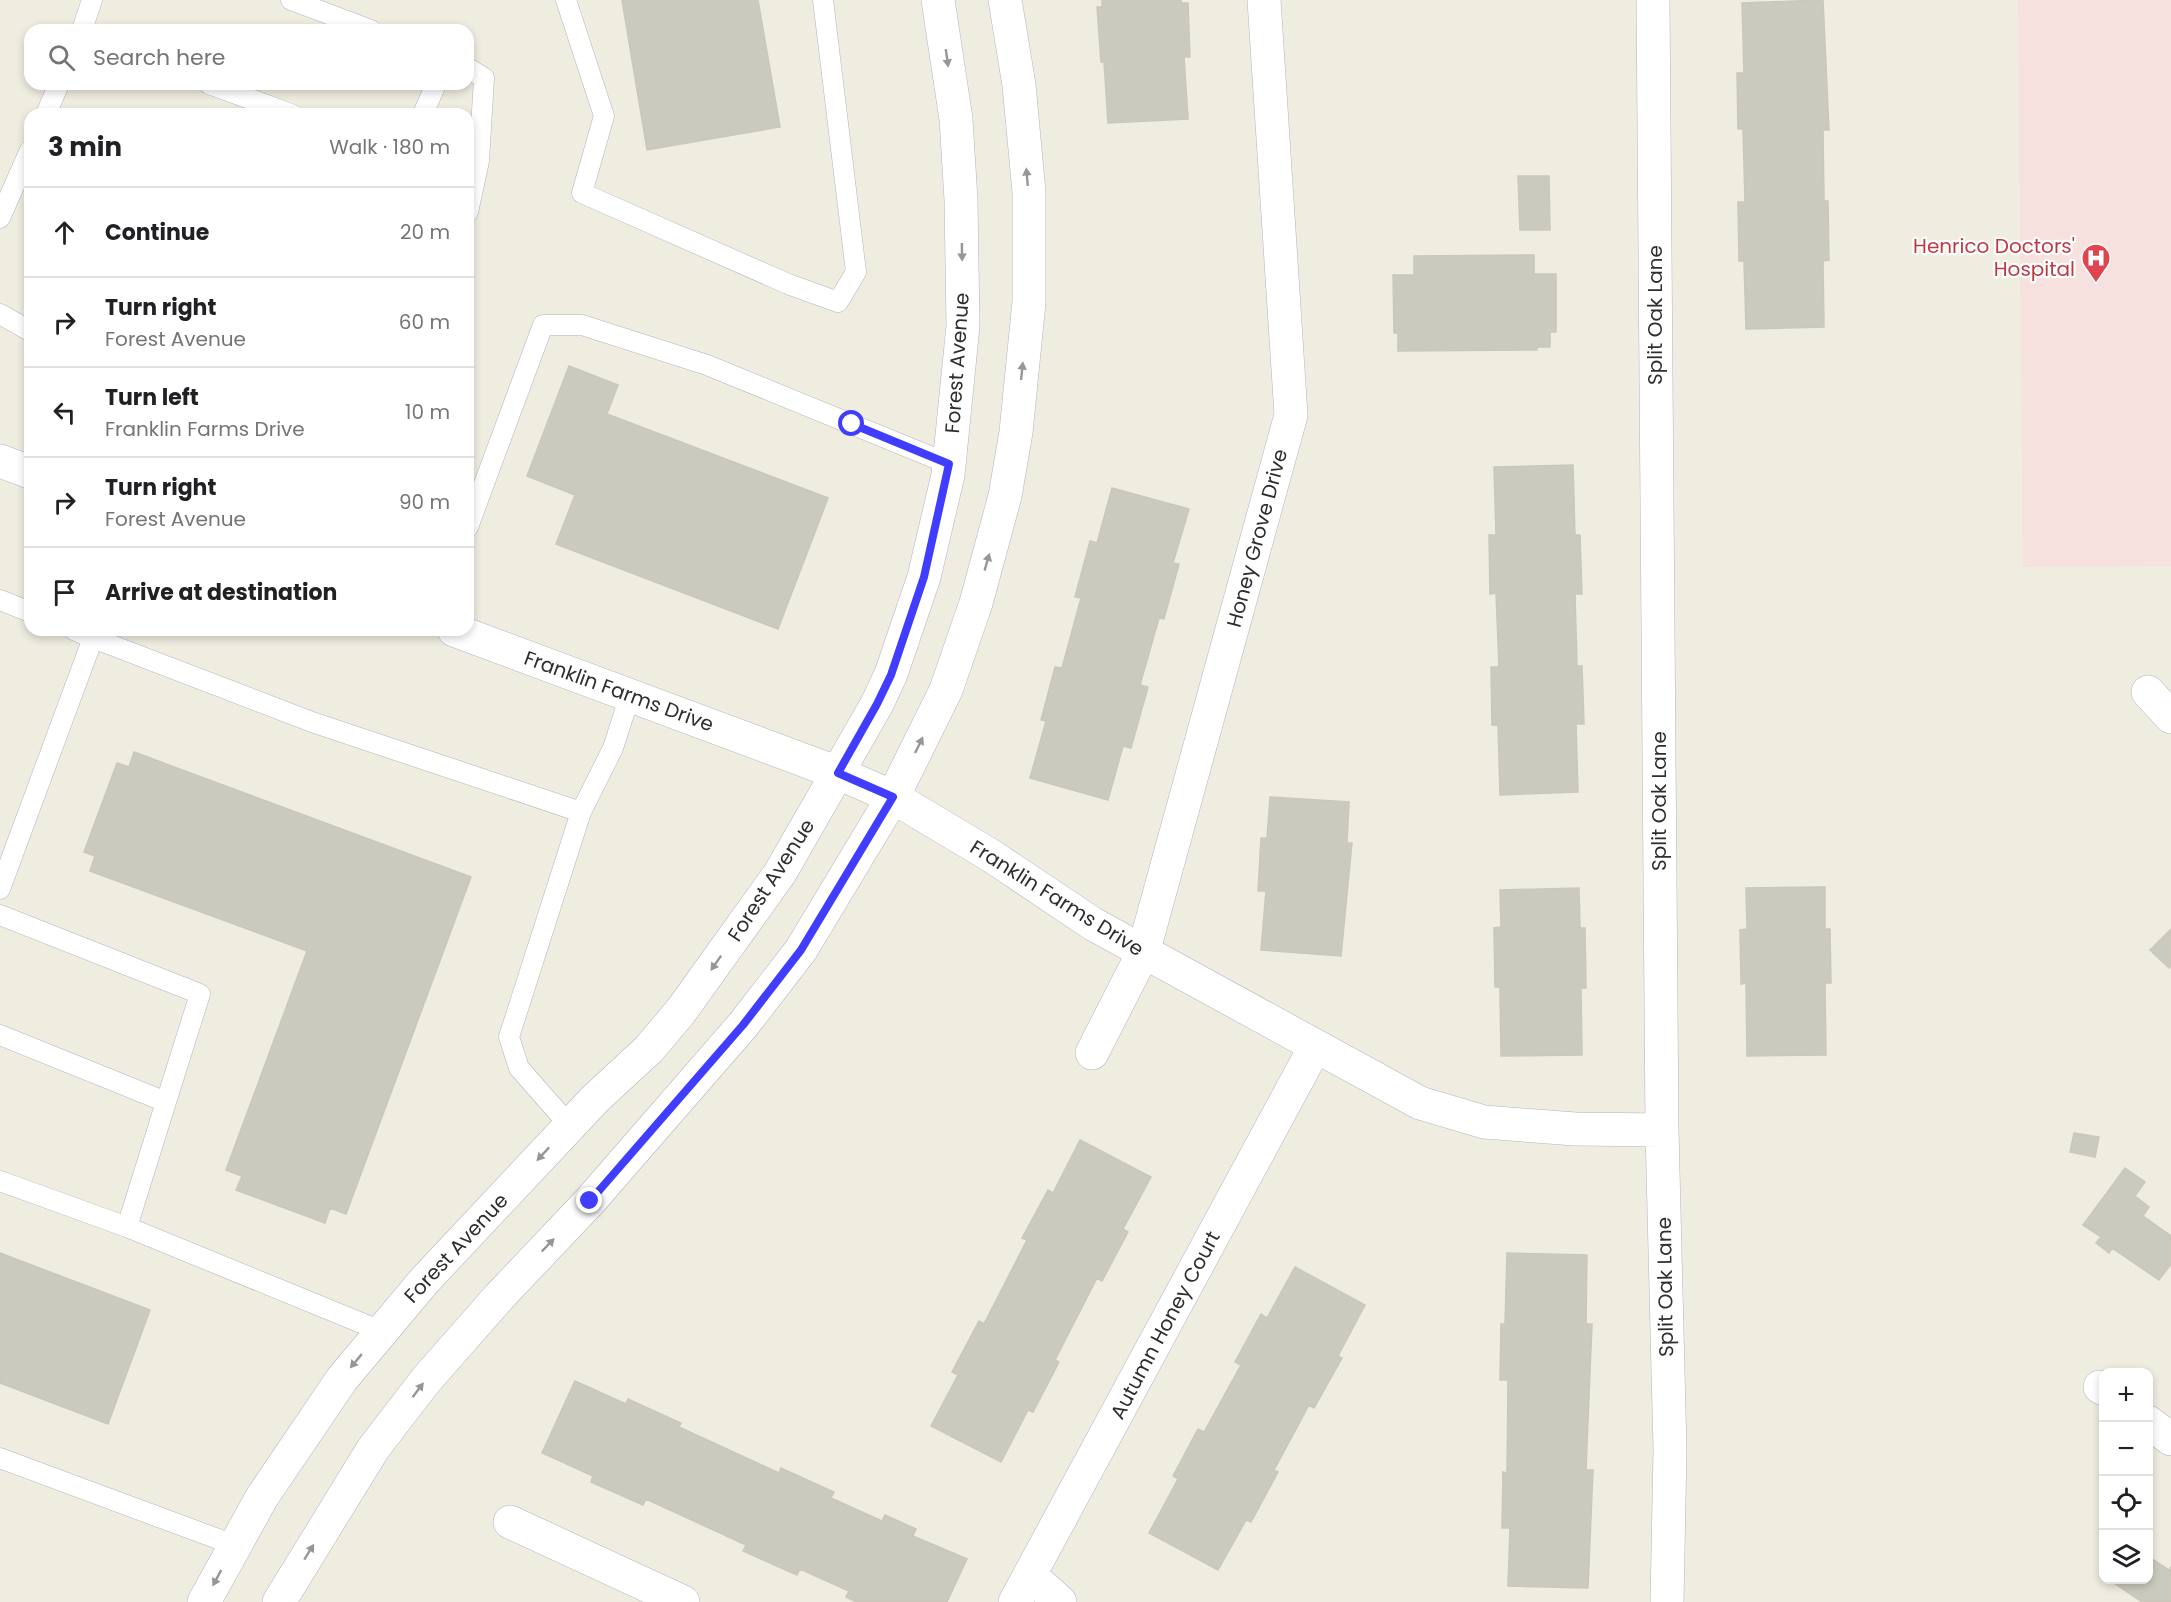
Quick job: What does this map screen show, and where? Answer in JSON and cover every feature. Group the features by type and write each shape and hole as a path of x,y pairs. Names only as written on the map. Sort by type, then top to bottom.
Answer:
{"street":[{"name":"Forest Avenue","path":"204,1602 234,1545 298,1440 342,1378 425,1280 570,1126 649,1048 681,1011 780,873 877,704 891,675 924,577 949,464 963,326 962,200 956,119 938,0"},
{"path":"279,1602 373,1449 426,1380 499,1297 590,1201 750,1016 827,911 893,797 946,690 972,614 1005,496 1016,432 1029,302 1029,192 1019,85 1005,0"},
{"name":"Honey Grove Drive","path":"1092,1053 1143,952 1291,415 1264,0"},
{"name":"Split Oak Lane","path":"1653,0 1662,1130 1670,1450 1667,1602"},
{"path":"0,461 24,470"},
{"name":"Franklin Farms Drive","path":"470,636 838,773 893,797 990,855 1093,924 1420,1103 1484,1122 1575,1129 1662,1130"},
{"path":"2148,692 2171,717"},
{"name":"Autumn Honey Court","path":"1022,1589 1316,1047"},
{"path":"2153,1426 2171,1439"},
{"path":"510,1522 683,1602"},
{"path":"1022,1589 1060,1602"}],"lane":[{"path":"84,24 93,0"},
{"path":"291,0 355,24"},
{"path":"566,0 604,116 582,193 788,284 838,302 856,272 823,0"},
{"path":"474,72 483,78 479,160 474,184"},
{"path":"49,108 56,90"},
{"path":"225,90 275,108"},
{"path":"426,108 433,90"},
{"path":"0,218 24,164"},
{"path":"0,314 24,328"},
{"path":"474,511 543,325 582,325 707,365 949,464"},
{"path":"0,600 24,610"},
{"path":"0,888 94,636"},
{"path":"100,636 312,722 581,812"},
{"path":"570,1126 519,1068 509,1037 581,812 613,748 630,695"},
{"path":"0,915 200,994 127,1227"},
{"path":"0,1035 165,1102"},
{"path":"0,1181 127,1227 381,1331"},
{"path":"0,1458 234,1545"}],"shaded area":[{"name":"Henrico Doctors' Hospital","path":"2018,0 2171,0 2171,566 2023,567"}],"building":[{"path":"622,0 758,0 780,127 647,150"},
{"path":"1102,0 1181,0 1181,3 1188,3 1190,57 1184,57 1188,119 1108,123 1097,7 1102,7"},
{"path":"1823,0 1829,130 1823,130 1824,201 1828,201 1829,260 1823,261 1824,327 1746,329 1744,261 1739,261 1738,202 1745,202 1743,129 1738,129 1737,73 1744,73 1742,3"},
{"path":"1518,176 1549,176 1550,230 1520,230"},
{"path":"1534,255 1534,274 1556,274 1556,332 1550,332 1550,347 1537,347 1537,350 1398,351 1398,333 1394,333 1393,275 1414,275 1414,256"},
{"path":"569,366 618,385 607,414 828,498 778,629 556,544 575,495 527,476"},
{"path":"1573,465 1575,535 1580,535 1582,594 1575,594 1577,666 1582,666 1584,724 1576,724 1578,792 1500,795 1498,725 1492,725 1491,667 1499,667 1496,593 1490,594 1489,535 1496,535 1494,467"},
{"path":"1112,488 1189,509 1173,563 1179,564 1164,619 1159,618 1140,685 1148,687 1131,748 1123,746 1108,800 1030,778 1046,721 1041,720 1055,667 1062,668 1081,598 1075,597 1090,541 1097,543"},
{"path":"134,752 471,877 346,1214 330,1208 325,1223 236,1190 242,1176 226,1170 307,951 90,871 95,856 84,852 117,763 129,767"},
{"path":"1270,797 1349,802 1347,843 1352,843 1341,956 1261,950 1266,891 1258,891 1261,838 1267,838"},
{"path":"1825,887 1825,929 1830,929 1831,983 1825,983 1826,1055 1747,1056 1746,983 1741,984 1740,930 1747,929 1746,888"},
{"path":"1579,888 1580,928 1585,928 1586,988 1581,988 1582,1055 1501,1056 1500,987 1495,987 1494,928 1501,927 1500,890"},
{"path":"2171,929 2171,966 2169,968 2150,950"},
{"path":"2074,1133 2099,1137 2095,1157 2070,1152"},
{"path":"1080,1140 1151,1177 1123,1229 1128,1232 1102,1281 1097,1278 1055,1360 1059,1362 1033,1412 1028,1410 1001,1462 931,1426 958,1375 952,1372 979,1321 984,1324 1027,1240 1022,1238 1048,1190 1053,1193"},
{"path":"2125,1168 2145,1182 2135,1196 2149,1207 2143,1216 2171,1236 2171,1264 2159,1280 2112,1248 2109,1253 2096,1243 2101,1237 2083,1225"},
{"path":"0,1253 150,1310 108,1424 0,1383"},
{"path":"1507,1253 1587,1255 1586,1324 1592,1324 1586,1470 1593,1470 1588,1588 1508,1586 1510,1528 1502,1528 1503,1472 1507,1473 1508,1380 1500,1380 1501,1324 1505,1324"},
{"path":"1295,1267 1365,1305 1338,1356 1342,1358 1314,1408 1309,1405 1274,1470 1278,1472 1251,1522 1246,1520 1218,1570 1149,1533 1178,1479 1173,1476 1198,1429 1204,1432 1241,1365 1235,1362 1261,1314 1267,1318"},
{"path":"575,1381 626,1404 628,1399 681,1423 679,1427 779,1473 781,1468 834,1492 831,1498 882,1521 885,1515 916,1529 913,1536 967,1559 947,1602 856,1602 846,1597 849,1591 800,1569 797,1575 743,1551 746,1545 646,1499 643,1505 591,1482 593,1476 542,1453"},
{"path":"2153,1559 2169,1570 2171,1567 2171,1602 2142,1602 2115,1584 2153,1584"}],"place":[{"name":"Henrico Doctors' Hospital","path":"2096,284"}],"route":[{"path":"590,1201 743,1025 801,950 827,911 893,797 838,773 891,675 924,577 949,464 852,424"}]}
